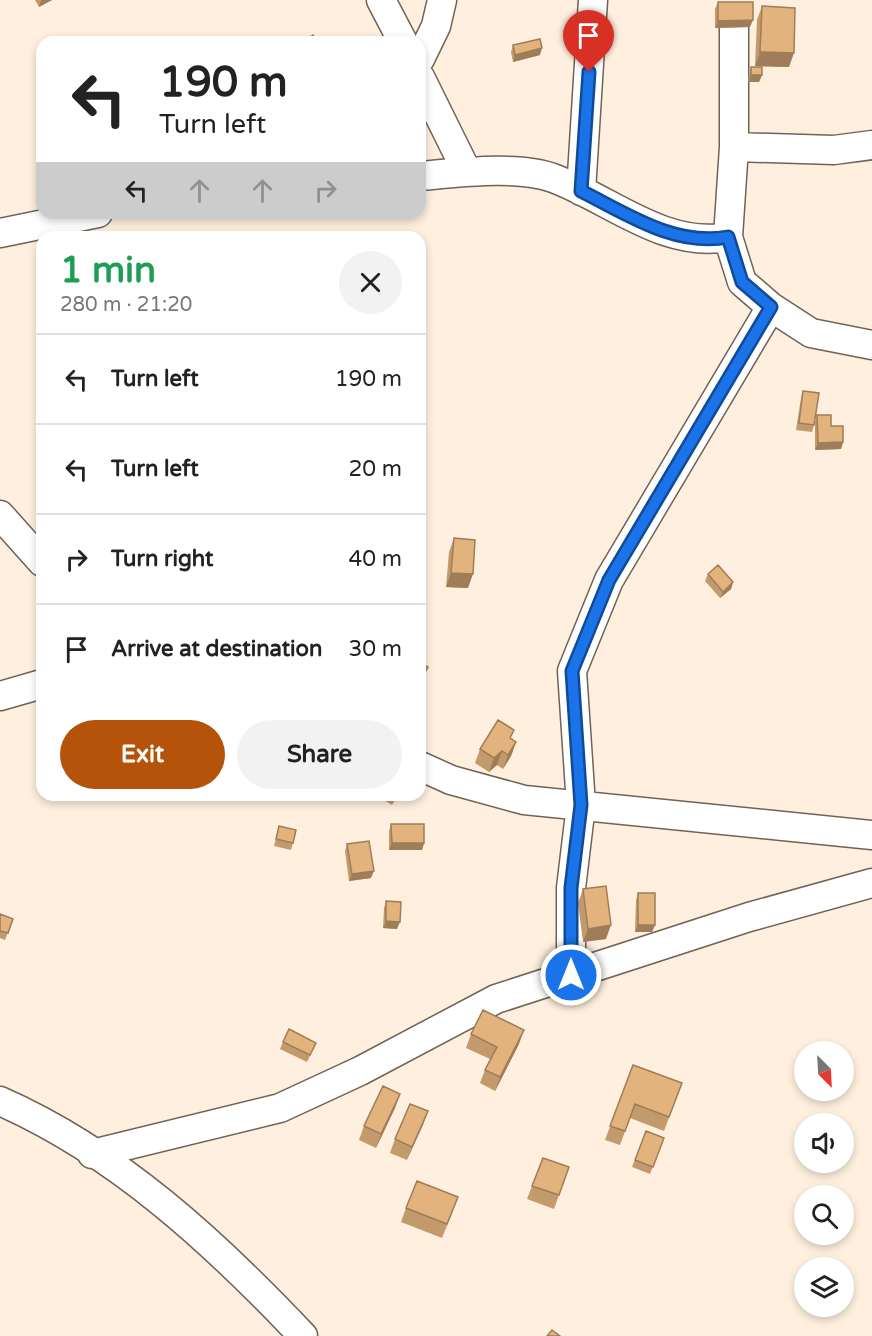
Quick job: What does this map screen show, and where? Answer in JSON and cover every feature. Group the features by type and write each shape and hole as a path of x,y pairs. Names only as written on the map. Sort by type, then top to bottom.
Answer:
{"street":[{"path":"381,0 401,36"},
{"path":"426,47 436,26 442,0"},
{"path":"581,191 593,0"},
{"path":"734,23 734,147 728,237 742,282 771,307 811,333 872,345"},
{"path":"426,89 467,172"},
{"path":"734,147 834,150 872,145"},
{"path":"426,175 467,172 511,172 551,177 682,237 708,241 728,237"},
{"path":"0,233 69,219"},
{"path":"571,975 571,888 581,805 572,671 609,580 771,307"},
{"path":"0,515 36,555"},
{"path":"0,696 36,686"},
{"path":"426,769 451,780 524,800 872,835"},
{"path":"92,1154 280,1108 360,1071 496,999 749,917 872,883"},
{"path":"0,1101 38,1118 161,1200 236,1265 303,1336"}],"building":[{"path":"718,2 753,2 753,20 718,21"},
{"path":"762,6 795,8 794,53 760,52"},
{"path":"540,39 542,48 515,55 513,45"},
{"path":"751,67 762,67 762,75 751,75"},
{"path":"803,391 819,393 814,425 799,423"},
{"path":"817,415 831,415 831,426 843,426 843,442 818,443"},
{"path":"454,538 475,540 473,574 451,573"},
{"path":"718,565 733,582 723,592 708,574"},
{"path":"498,720 514,730 510,738 516,742 508,755 502,751 494,758 480,749"},
{"path":"391,824 424,824 424,843 392,843"},
{"path":"279,826 296,830 293,843 276,839"},
{"path":"369,841 374,871 352,874 347,844"},
{"path":"606,886 611,925 588,929 583,889"},
{"path":"638,893 655,893 655,925 638,925"},
{"path":"386,901 401,902 400,922 386,921"},
{"path":"0,914 13,919 8,933 0,931"},
{"path":"483,1010 524,1030 500,1077 485,1070 497,1047 471,1034"},
{"path":"289,1029 316,1043 310,1055 283,1042"},
{"path":"633,1065 682,1083 669,1117 635,1104 625,1131 610,1126"},
{"path":"383,1086 400,1094 381,1134 364,1126"},
{"path":"410,1104 428,1111 412,1147 395,1139"},
{"path":"646,1131 664,1138 653,1167 635,1160"},
{"path":"543,1158 569,1167 559,1195 532,1186"},
{"path":"417,1181 458,1197 447,1224 406,1208"},
{"path":"552,1330 560,1336 547,1336"}],"route":[{"path":"571,975 571,888 581,805 572,671 609,580 771,307 742,282 733,261 728,237 708,241 682,237 656,228 581,191 589,72"}]}
